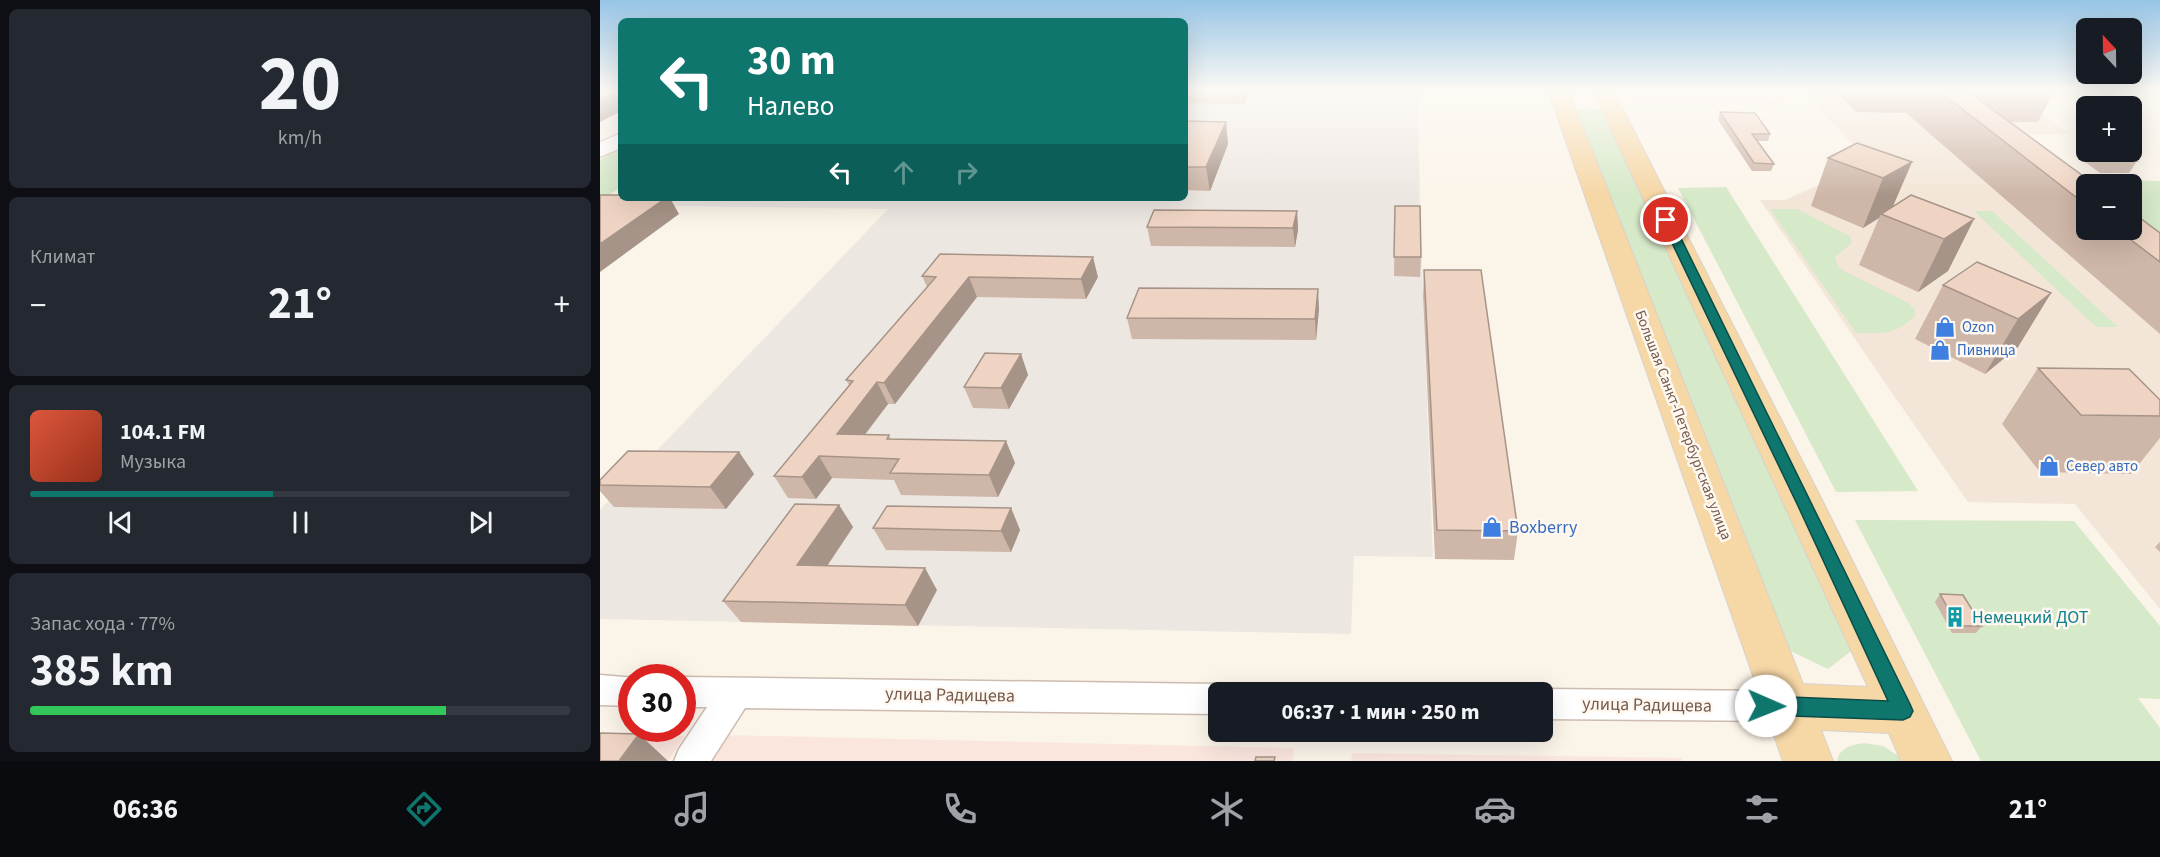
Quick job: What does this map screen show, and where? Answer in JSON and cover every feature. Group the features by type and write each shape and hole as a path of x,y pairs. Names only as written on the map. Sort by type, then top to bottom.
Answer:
{"main road":[{"name":"Большая Санкт-Петербургская улица","path":"1571,126 1808,761"},
{"path":"1620,126 1806,506 1927,761"},
{"path":"600,151 618,141"},
{"path":"1788,706 1903,711"}],"street":[{"path":"600,690 618,691"},
{"name":"улица Радищева","path":"696,692 1208,699"},
{"path":"691,761 736,693"},
{"name":"улица Радищева","path":"1553,704 1788,706"}],"shaded area":[{"path":"1188,126 1419,126 1433,557 1354,556 1351,634 600,619 600,510 888,209 602,205 618,194 618,201 1188,201"},
{"path":"1835,126 2057,126 2069,134 1978,135 2076,221 2076,240 2099,240 2160,287 2160,609 2075,504 1968,502 1760,200 1785,200 1826,182 1889,183"},
{"path":"600,734 618,734 618,742 681,742 668,761 600,761"},
{"path":"724,735 1294,748 1293,761 707,761"},
{"path":"1352,753 1681,758 1682,761 1351,761"}],"green space":[{"path":"1579,126 1616,126 1859,645 1828,669 1778,645"},
{"path":"618,149 618,189 600,201 600,160"},
{"path":"2044,178 2076,179 2076,183"},
{"path":"2142,181 2160,181 2160,271 2139,240 2142,240"},
{"path":"1726,187 1918,491 1836,492 1678,188"},
{"path":"1770,209 1797,209 1850,236 1852,243 1835,257 1838,266 1909,303 1915,311 1915,316 1901,327 1888,332 1856,333"},
{"path":"1974,211 1992,211 2118,327 2096,327"},
{"path":"1855,520 2074,521 2160,626 2160,699 2138,698 2160,728 2160,761 1981,761"},
{"path":"1864,743 1883,746 1906,761 1837,761 1844,750"}],"building":[{"path":"1188,126 1224,126 1206,167 1188,167"},
{"path":"1729,126 1764,126 1770,134 1752,134 1774,164 1754,163"},
{"path":"1984,126 2014,126 2080,174 2076,174 2076,197"},
{"path":"1857,143 1912,162 1883,178 1828,158"},
{"path":"600,195 618,195 618,201 662,201 600,244"},
{"path":"1911,195 1974,219 1944,239 1881,214"},
{"path":"1395,206 1420,206 1421,257 1394,257"},
{"path":"1154,210 1297,211 1293,228 1147,227"},
{"path":"2142,220 2160,233 2160,262 2131,240 2142,240"},
{"path":"940,254 1093,257 1081,279 969,277 884,383 877,382 837,434 889,435 887,439 1006,441 989,475 890,473 899,459 819,456 802,477 774,476 853,381 846,380 936,277 922,276"},
{"path":"1977,262 2051,293 2018,319 1943,285"},
{"path":"1424,270 1481,270 1518,531 1437,530"},
{"path":"1139,288 1318,289 1315,319 1127,318"},
{"path":"985,353 1021,354 1001,388 964,387"},
{"path":"2038,368 2129,369 2160,400 2160,416 2081,415"},
{"path":"628,451 739,452 710,487 600,485 600,480"},
{"path":"795,504 839,505 797,565 925,568 905,605 723,601"},
{"path":"887,506 1011,508 1001,531 873,528"},
{"path":"1940,594 1963,595 1982,626 1958,626"},
{"path":"600,733 618,733 618,742 633,742 619,761 600,761"},
{"path":"1256,757 1275,757 1274,761 1255,761"}],"place":[{"name":"Ozon","path":"1945,327"},
{"name":"Пивница","path":"1940,350"},
{"name":"Север авто","path":"2049,466"},
{"name":"Boxberry","path":"1492,527"},
{"name":"Немецкий ДОТ","path":"1955,617"}],"route":[{"path":"1666,220 1903,711 1766,706"}]}
